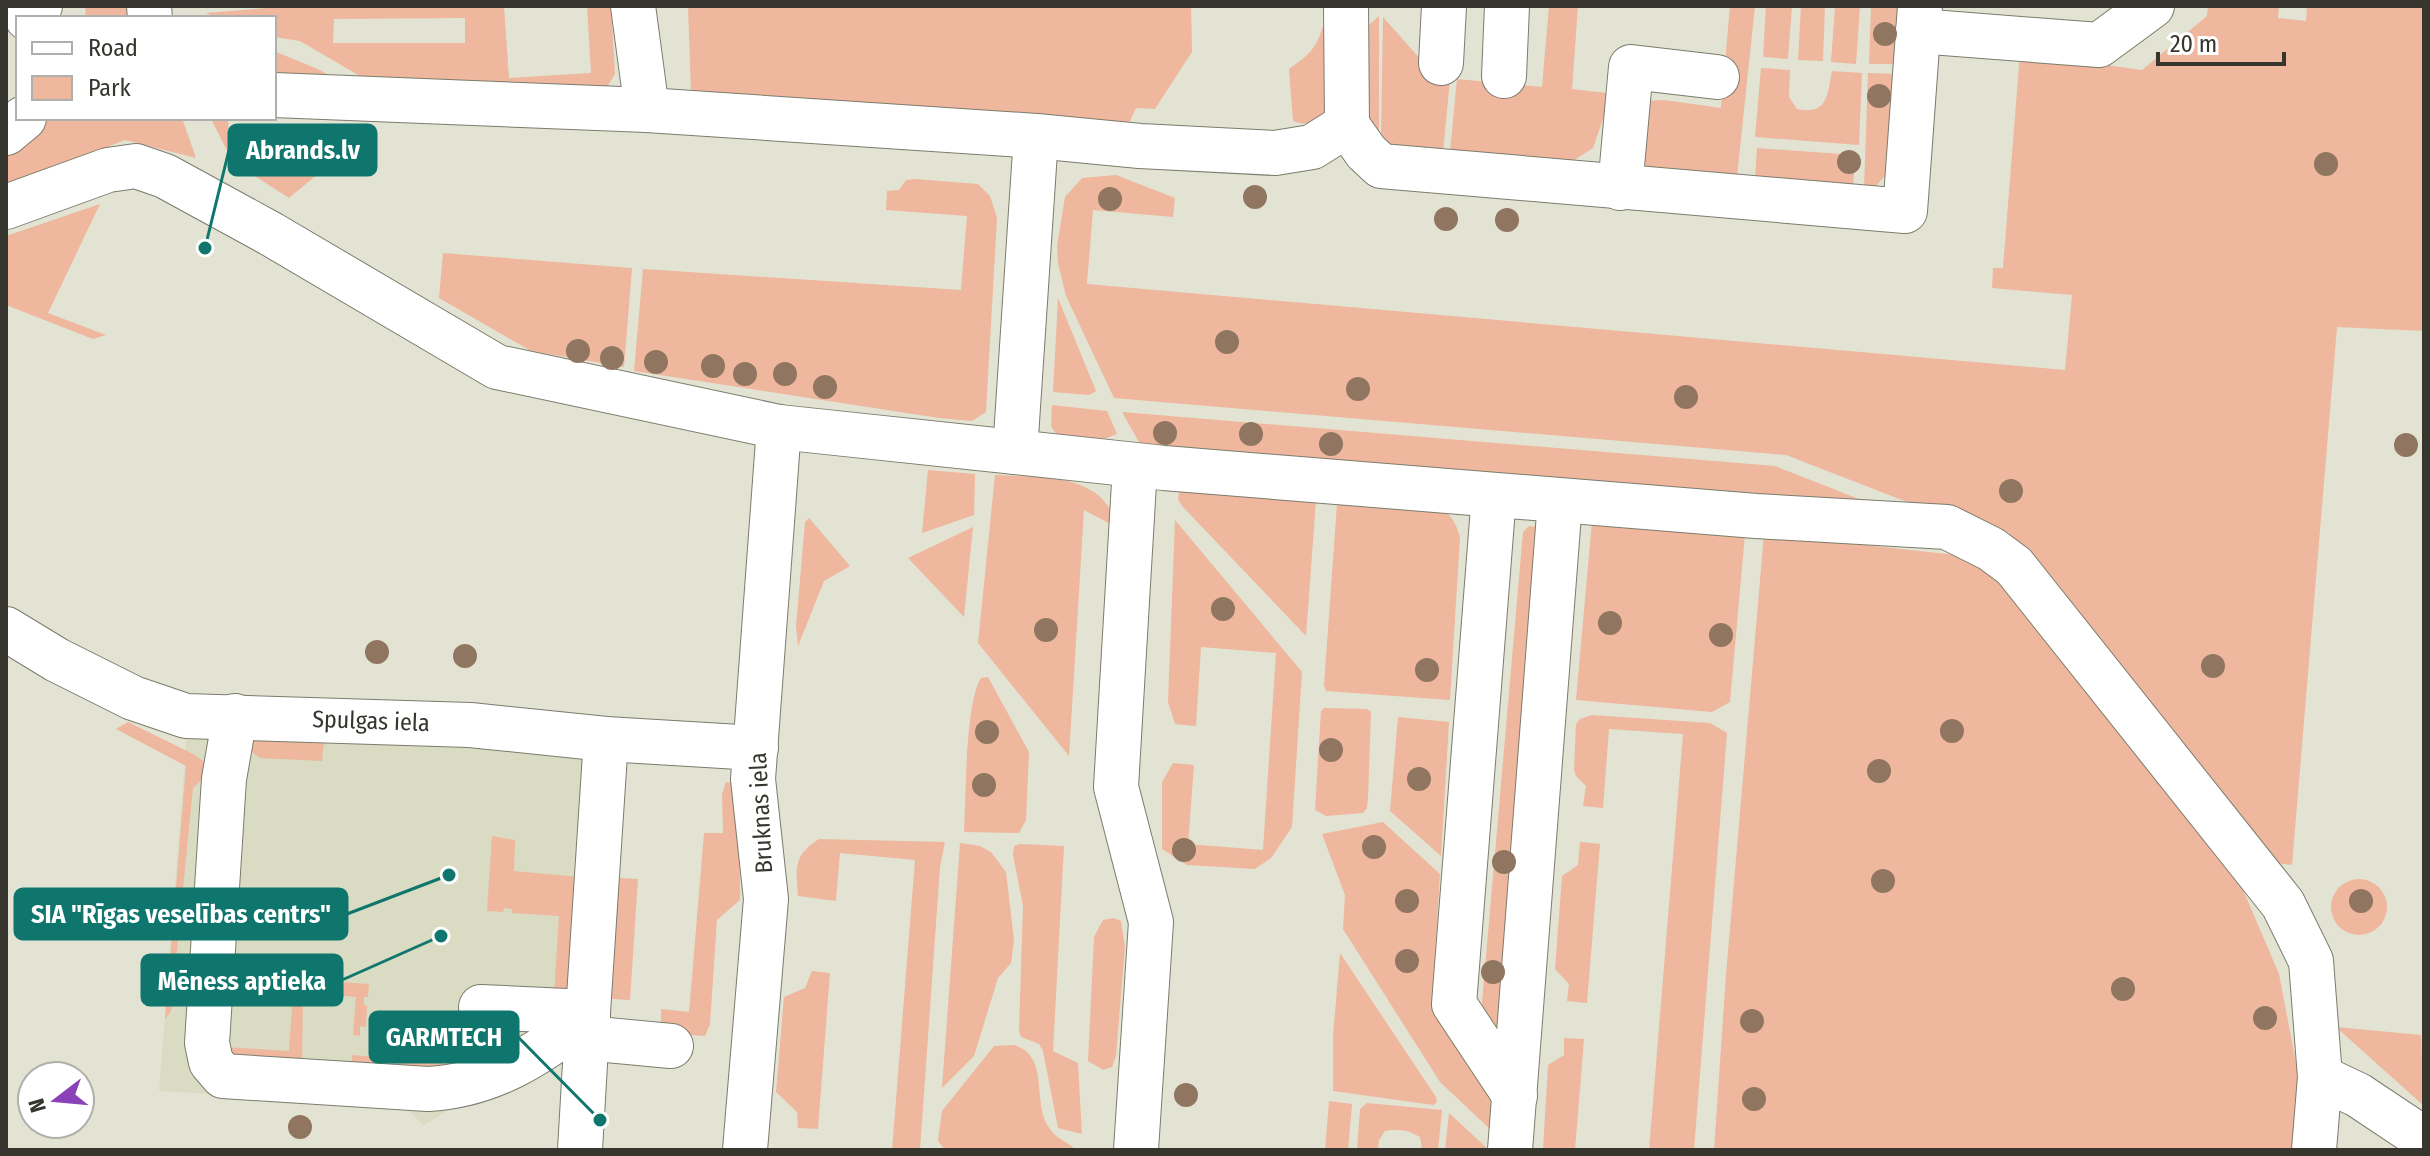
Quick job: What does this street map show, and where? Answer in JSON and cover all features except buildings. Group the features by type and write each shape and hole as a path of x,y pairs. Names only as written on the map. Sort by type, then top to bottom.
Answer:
{"street":[{"path":"633,6 647,110"},
{"path":"1346,6 1347,125 1366,152 1381,166 1905,211 1919,18 2099,45 2152,6"},
{"path":"1441,63 1444,6"},
{"path":"1504,76 1507,6"},
{"path":"1620,188 1631,67 1717,77"},
{"path":"276,95 647,110 1275,153 1312,147 1347,125"},
{"path":"6,133 22,120"},
{"path":"1015,452 1036,136"},
{"path":"6,207 108,170 136,166 165,176 244,219 497,367 779,427 1135,466 1756,516 1947,527 1991,549 2014,566 2283,904 2311,961 2320,1077 2314,1150"},
{"name":"Bruknas iela","path":"745,1150 766,899 753,779 779,427"},
{"path":"1135,466 1116,787 1151,922 1136,1150"},
{"path":"1494,495 1454,1004 1515,1096"},
{"path":"1510,1150 1560,501"},
{"name":"Spulgas iela","path":"6,629 57,660 133,698 186,716 470,725 606,739 756,748"},
{"path":"235,716 224,779 207,1043 211,1062 223,1076 450,1088 472,1083 527,1060 587,1022"},
{"path":"580,1150 606,739"},
{"path":"481,1007 587,1022 671,1046"},
{"path":"2320,1077 2358,1095 2424,1139"}],"shaded area":[{"path":"188,719 587,744 568,1048 424,1125 401,1104 159,1091"}],"green space":[{"path":"85,6 130,6 129,16 86,16"},
{"path":"292,6 504,6 509,78 591,73 587,6 611,6 615,74 607,87 365,79 300,41 276,37 276,16 213,16 206,13","holes":["465,18 465,43 333,43 334,19"]},
{"path":"688,6 1191,6 1192,52 1155,109 1136,108 1129,123 691,91"},
{"path":"1549,6 1578,6 1572,89 1607,93 1605,113 1593,148 1571,162 1450,152 1457,79 1542,87"},
{"path":"1730,6 1755,6 1737,176 1648,170 1637,164 1646,101 1664,100 1721,108"},
{"path":"1766,6 1792,6 1788,59 1763,57"},
{"path":"1801,6 1825,6 1823,61 1798,60"},
{"path":"1835,6 1860,6 1856,64 1831,62"},
{"path":"1871,6 1902,8 1897,64 1869,64"},
{"path":"2208,6 2279,6 2278,18 2306,21 2307,6 2424,6 2424,331 2337,327 2292,865 2275,863 2009,533 1938,514 1786,455 1114,398 1066,296 1058,263 1057,246 1065,197 1082,178 1116,175 1175,198 1173,217 1093,210 1087,284 2065,370 2072,295 1992,288 1993,268 2003,268 2020,53 2142,70 2207,16"},
{"path":"1379,16 1379,133 1363,114 1361,32"},
{"path":"1383,17 1422,61 1450,79 1443,153 1388,147 1381,137"},
{"path":"1330,27 1331,80 1326,107 1321,117 1312,122 1295,122 1289,69 1310,52 1322,28"},
{"path":"276,52 320,70 335,80 276,76"},
{"path":"1761,68 1790,70 1789,97 1797,109 1807,110 1815,109 1824,102 1832,71 1862,73 1859,145 1755,137"},
{"path":"1868,73 1896,74 1885,176 1874,188 1864,189"},
{"path":"37,120 174,120 183,121 196,158 125,140 6,187 6,148"},
{"path":"228,120 230,146 320,157 321,130 367,133 289,198 233,162 212,121"},
{"path":"1757,148 1855,155 1853,187 1755,180"},
{"path":"906,180 978,184 990,196 997,218 986,412 972,421 939,418 634,371 643,269 961,290 967,216 886,210 887,191 899,190"},
{"path":"100,204 48,313 106,335 93,339 6,305 6,236"},
{"path":"443,253 632,268 624,367 531,351 439,298"},
{"path":"1058,298 1096,391 1089,395 1053,392"},
{"path":"1052,405 1107,411 1117,434 1097,442 1057,435 1051,426"},
{"path":"1122,412 1775,466 1882,508 1140,444"},
{"path":"928,470 975,474 974,515 922,533"},
{"path":"995,475 1050,478 1085,487 1099,496 1110,509 1116,527 1084,510 1069,756 978,643"},
{"path":"1184,488 1316,500 1306,636 1182,506 1178,499"},
{"path":"1337,504 1440,507 1455,523 1460,537 1450,700 1326,691"},
{"path":"809,518 850,566 824,581 798,646 796,626 805,522"},
{"path":"1175,520 1302,672 1292,827 1271,858 1255,869 1187,865 1162,849 1162,782 1173,763 1194,765 1188,844 1263,850 1276,653 1201,647 1196,726 1175,724 1168,702"},
{"path":"1592,521 1745,534 1730,702 1712,712 1576,700"},
{"path":"1529,526 1537,527 1501,1023 1494,1030 1481,1014 1523,532"},
{"path":"973,527 964,617 908,558"},
{"path":"1764,534 1983,558 2241,885 2279,974 2301,1089 2299,1150 1714,1150"},
{"path":"988,677 1029,752 1026,820 1019,833 964,832 972,708 981,678"},
{"path":"1324,708 1367,709 1371,712 1368,798 1363,813 1326,816 1315,810 1321,711"},
{"path":"1592,715 1710,723 1727,733 1694,1150 1649,1150 1683,734 1609,729 1603,808 1583,806 1586,786 1574,770 1576,724"},
{"path":"1398,717 1449,722 1441,856 1390,811"},
{"path":"128,722 193,754 203,761 207,774 193,788 171,1011 165,1019 186,766 116,729"},
{"path":"246,736 324,741 322,761 260,758 249,750"},
{"path":"726,782 731,783 736,803 740,900 717,920 710,1024 705,1036 661,1033 661,1009 689,1012 704,833 723,833 722,794"},
{"path":"1383,822 1440,874 1432,1007 1490,1087 1496,1117 1491,1130 1440,1082 1343,929 1345,895 1322,834"},
{"path":"492,836 515,840 514,871 580,877 572,996 554,995 559,916 512,913 512,909 504,908 503,912 487,911"},
{"path":"819,839 945,842 940,867 920,1150 892,1150 915,860 840,853 836,901 798,896 800,857"},
{"path":"1580,842 1600,844 1587,1003 1567,1001 1569,984 1555,969 1562,876 1578,865"},
{"path":"960,843 980,846 991,852 1006,872 1014,940 1011,963 998,978 974,1056 942,1088"},
{"path":"1014,846 1064,846 1053,1051 1078,1063 1082,1134 1058,1128 1043,1051 1039,1044 1021,1037 1019,1030 1023,906 1013,855"},
{"path":"604,877 638,879 630,1000 596,998"},
{"path":"2359,879 2378,888 2387,907 2378,926 2359,935 2340,926 2331,907 2340,888"},
{"path":"1114,918 1121,921 1125,947 1116,1056 1112,1067 1103,1070 1088,1061 1094,937 1103,920"},
{"path":"219,952 239,953 238,962 231,962 226,1047 289,1051 294,979 369,984 368,997 364,997 366,1027 360,1026 360,1036 353,1035 356,997 303,992 302,1063 227,1070"},
{"path":"1340,953 1436,1097 1437,1102 1433,1105 1333,1091 1333,1036"},
{"path":"812,971 830,973 818,1129 798,1128 797,1112 776,1092 784,997 805,988"},
{"path":"2336,1027 2421,1035 2424,1106"},
{"path":"486,1029 495,1033 507,1046 459,1075 462,1036 470,1030"},
{"path":"1564,1038 1584,1039 1575,1150 1543,1150 1548,1065 1564,1055"},
{"path":"1014,1045 1032,1058 1048,1126 1076,1150 945,1150 938,1141 942,1111 994,1046"},
{"path":"352,1055 443,1062 441,1081 352,1068"},
{"path":"1329,1101 1352,1104 1348,1150 1325,1150"},
{"path":"1367,1103 1442,1110 1438,1150 1422,1150 1420,1137 1408,1131 1394,1130 1385,1131 1379,1140 1378,1150 1357,1150 1360,1109"},
{"path":"1449,1113 1489,1150 1445,1150"}],"place":[{"name":"Abrands.lv","path":"205,248"},
{"name":"SIA \"Rīgas veselības centrs\"","path":"449,875"},
{"name":"Mēness aptieka","path":"441,936"},
{"name":"GARMTECH","path":"600,1120"}]}
